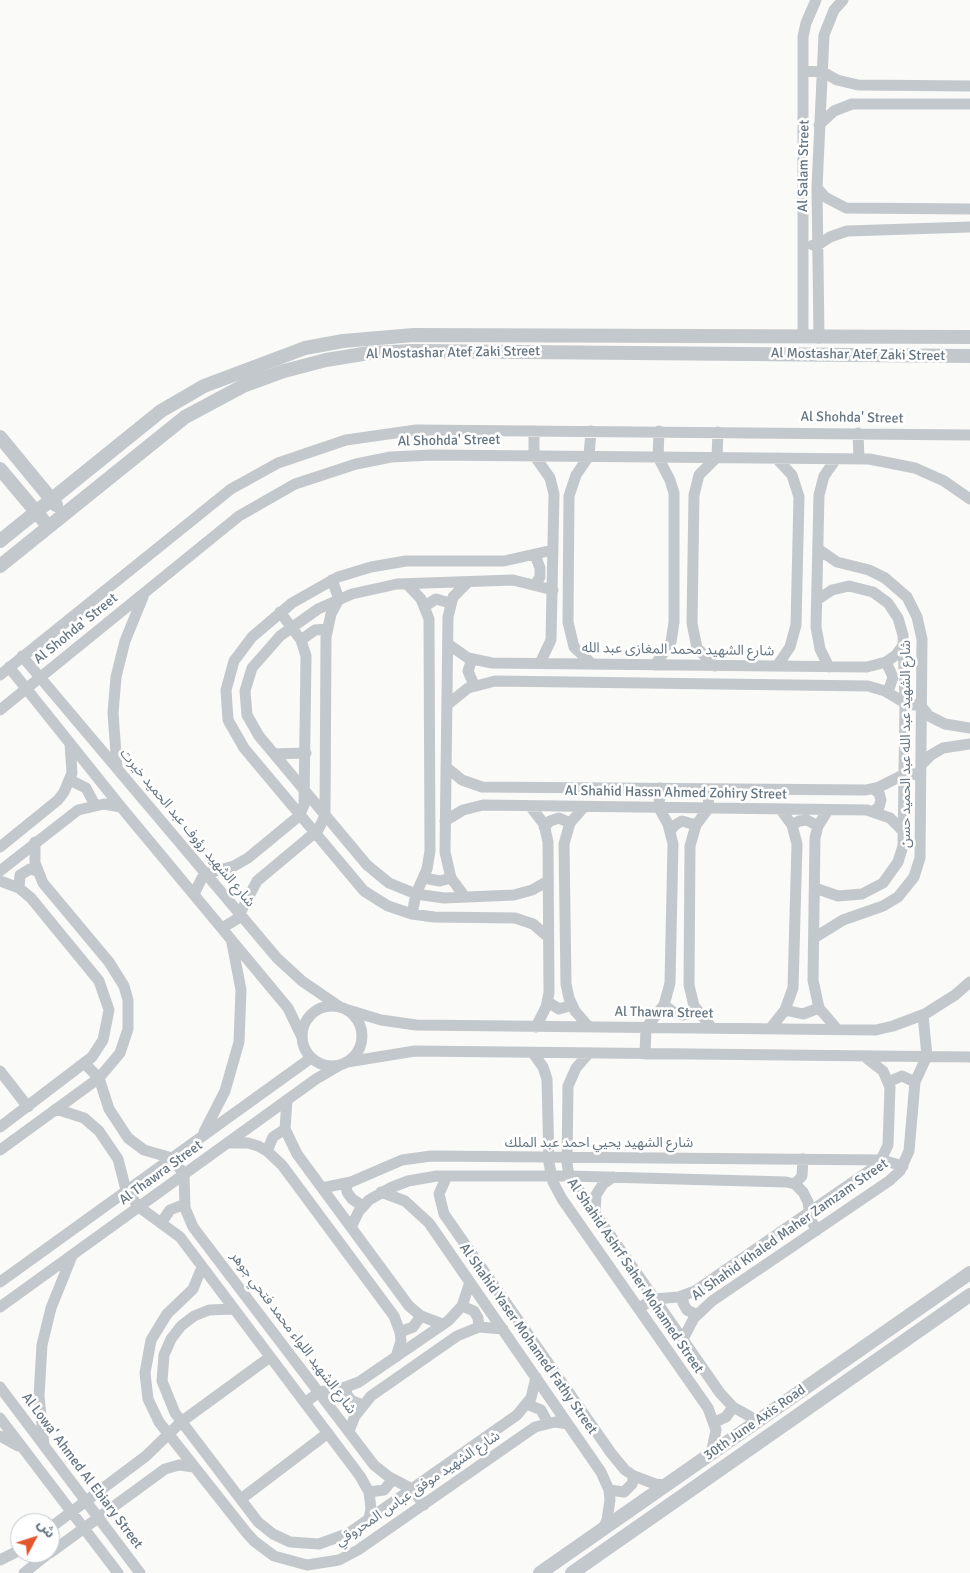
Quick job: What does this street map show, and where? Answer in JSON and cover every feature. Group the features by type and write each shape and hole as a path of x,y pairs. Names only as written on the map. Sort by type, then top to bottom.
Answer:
{"street":[{"name":"Al Salam Street","path":"803,337 803,71 806,23 816,0"},
{"name":"Al Salam Street","path":"819,338 817,188 824,35 834,10 843,0"},
{"path":"803,71 823,72 850,84 970,86"},
{"path":"850,84 850,105"},
{"path":"819,125 834,112 850,105 970,104"},
{"path":"817,188 835,204 846,208 970,209"},
{"path":"870,208 871,230"},
{"path":"803,245 818,245 838,233 970,227"},
{"name":"Al Mostashar Atef Zaki Street","path":"0,540 161,411 204,386 305,348 343,341 414,335 819,338 970,337"},
{"path":"666,336 666,354"},
{"name":"Al Mostashar Atef Zaki Street","path":"0,566 167,430 204,406 243,386 305,365 348,356 392,352 970,356"},
{"name":"Al Shohda' Street","path":"0,675 209,504 246,480 278,463 328,444 381,433 416,430 970,435"},
{"path":"534,430 534,455 546,470 553,486 551,640 540,664"},
{"path":"591,431 589,456 576,475 569,496 568,622 570,639 578,654 592,664"},
{"path":"655,665 671,642 674,622 674,493 658,456 659,431"},
{"path":"715,666 697,648 692,623 694,495 700,475 717,457 718,432"},
{"path":"858,434 858,459"},
{"path":"0,437 63,513"},
{"name":"Al Shohda' Street","path":"0,710 239,516 276,494 322,474 356,464 405,456 534,455 858,459 885,461 916,468 944,481 970,499"},
{"path":"776,458 792,475 799,497 796,625 790,647 777,666"},
{"path":"829,667 818,642 817,600 820,489 827,470 836,459"},
{"path":"21,463 3,472 48,526"},
{"path":"88,468 100,483"},
{"path":"13,530 25,545"},
{"name":"شارع الشهيد عبد الله عبد الحميد حسن","path":"814,938 836,923 891,902 904,892 914,877 920,858 921,769 922,639 918,617 907,597 892,583 877,574 837,562 818,549"},
{"path":"548,936 533,924 521,919 434,917 412,914 388,906 364,891 244,748 234,733 226,705 229,675 234,661 252,637 280,612 307,593 332,580 371,567 406,561 504,561 553,550"},
{"path":"535,554 540,572 535,585"},
{"path":"817,600 838,588 856,587 860,569"},
{"path":"222,928 232,924 240,914 256,881 314,833 321,826 325,816 327,629 331,614 339,599 332,580"},
{"path":"548,881 520,894 491,897 429,897 401,889 378,875 325,816 252,726 245,703 245,691 247,679 255,663 272,643 314,612 339,599 374,588 407,584 513,580 553,590"},
{"path":"465,897 450,878 446,861 445,821 450,603 457,591 468,582"},
{"path":"407,584 425,606 429,619 430,851 424,878 416,894 412,914"},
{"name":"شارع الشهيد عبد الله عبد الحميد حسن","path":"855,896 876,887 892,873 901,854 905,703 904,644 898,618 888,603 873,592 856,587"},
{"path":"117,767 113,722 116,677 131,624 146,591"},
{"path":"425,606 436,600 450,603"},
{"path":"194,894 198,883 207,874 241,862 300,816 304,805 306,793 306,656 301,640 280,612"},
{"path":"301,640 315,630 327,629"},
{"path":"551,640 561,643 570,639"},
{"name":"شارع الشهيد محمد المغازى عبد الله","path":"448,644 472,659 492,663 867,667 886,662"},
{"path":"888,692 893,677 886,662 896,655 904,644"},
{"name":"شارع الشهيد رؤوف عبد الحميد خيرت","path":"22,656 293,974 343,1008"},
{"path":"472,659 468,675 474,685"},
{"path":"9,667 121,807 288,1008 311,1058 325,1065 344,1064 358,1052 362,1038 356,1018 343,1008 326,1006 313,1012 305,1023 302,1037"},
{"path":"447,705 460,692 474,685 495,681 868,686 888,692 905,703 921,706 929,716 937,720 954,726 970,728"},
{"path":"0,847 58,800 70,780 73,763 70,743"},
{"path":"921,769 931,755 943,748 970,744"},
{"path":"274,754 306,753"},
{"name":"Al Shahid Hassn Ahmed Zohiry Street","path":"446,768 462,780 475,785 709,789 873,789 921,769"},
{"path":"70,780 86,788 95,805"},
{"path":"475,785 473,796 476,806"},
{"path":"645,1054 646,1028 664,1005 670,983 673,844 670,830 659,808 660,788"},
{"path":"709,789 708,809 696,825 690,846 689,985 691,999 698,1012 712,1028"},
{"path":"873,789 879,793 881,800 879,807 873,811"},
{"path":"0,871 70,814 95,805 121,807"},
{"name":"Al Shahid Hassn Ahmed Zohiry Street","path":"445,821 456,813 476,806 828,810 873,811 890,818 903,831"},
{"path":"530,806 544,827 548,842 548,1002 536,1027"},
{"path":"584,807 570,824 564,844 566,984 572,1005 579,1017 590,1027"},
{"path":"770,1029 785,1010 793,988 797,844 792,825 781,810"},
{"path":"828,810 818,826 816,838 814,990 819,1008 837,1030"},
{"path":"544,827 554,819 563,819 570,824"},
{"path":"792,825 799,821 808,820 818,826"},
{"path":"670,830 675,824 682,821 696,825"},
{"path":"0,1150 99,1078 113,1064 125,1042 130,1015 124,986 109,962 47,889 37,871 35,842"},
{"path":"19,888 20,875 30,869 37,871"},
{"path":"424,878 440,881 450,878"},
{"path":"0,881 19,888 31,898 93,973 104,990 108,1010 107,1031 98,1049 85,1064 0,1127"},
{"path":"814,888 838,896 855,896 860,914"},
{"path":"491,897 491,917"},
{"path":"201,1137 225,1091 239,1042 241,990 231,939"},
{"name":"Al Thawra Street","path":"343,1008 380,1020 416,1025 876,1030 923,1015 948,1000 970,982"},
{"path":"548,1002 559,1009 572,1005"},
{"path":"664,1005 672,1011 682,1014 698,1012"},
{"path":"785,1010 803,1014 819,1008"},
{"path":"923,1015 927,1056"},
{"name":"Al Thawra Street","path":"0,1306 286,1100 344,1064 415,1052 970,1057"},
{"name":"Al Shahid Ashrf Saher Mohamed Street","path":"533,1053 543,1067 548,1084 551,1176 562,1199 708,1408 714,1422 716,1438 711,1454"},
{"name":"Al Shahid Ashrf Saher Mohamed Street","path":"589,1053 576,1068 568,1086 567,1157 569,1176 720,1393 734,1407 758,1421"},
{"path":"863,1056 878,1065 888,1082 902,1076 915,1082"},
{"name":"Al Shahid Khaled Maher Zamzam Street","path":"682,1339 696,1315 712,1301 889,1181 903,1166 909,1151 915,1082 927,1056"},
{"name":"Al Thawra Street","path":"0,1282 311,1058"},
{"path":"85,1064 99,1078 109,1110 128,1138 144,1150 172,1158 184,1174"},
{"path":"0,1071 28,1107"},
{"name":"Al Shahid Khaled Maher Zamzam Street","path":"654,1299 671,1299 684,1296 702,1286 872,1170 882,1160 888,1145 891,1095 888,1082"},
{"path":"286,1100 285,1129 292,1146 409,1306 421,1316 442,1324"},
{"path":"56,1109 84,1118 99,1130 118,1159 126,1190 139,1207 180,1238 360,1476 369,1492 371,1509 369,1518"},
{"path":"267,1151 273,1137 285,1129"},
{"path":"227,1143 248,1143 267,1151 282,1165 394,1316 400,1332 396,1357"},
{"name":"شارع الشهيد يحيي احمد عبد الملك","path":"322,1188 346,1183 393,1162 417,1157 882,1160 903,1166"},
{"path":"795,1184 802,1176 803,1159"},
{"name":"شارع الشهيد اللواء محمد فتحي جوهر","path":"184,1174 185,1204 194,1227 374,1465 412,1489"},
{"path":"351,1227 363,1206 381,1192 408,1181 447,1176 569,1176 778,1181 795,1184 806,1196 809,1213 817,1230"},
{"path":"424,1216 430,1206 439,1201 441,1188 447,1176"},
{"path":"595,1213 594,1201 599,1189 613,1177"},
{"path":"346,1183 349,1196 363,1206"},
{"name":"Al Shahid Yaser Mohamed Fathy Street","path":"381,1192 404,1201 424,1216 602,1472 609,1490 609,1510 603,1529"},
{"name":"Al Shahid Yaser Mohamed Fathy Street","path":"439,1201 448,1220 611,1453 625,1470 634,1476 655,1484 666,1485"},
{"path":"161,1223 170,1210 185,1204"},
{"path":"44,1446 39,1396 42,1346 50,1308 72,1254"},
{"name":"شارع الشهيد موفق عباس المحروقي","path":"202,1267 193,1289 161,1322 148,1350 145,1373 148,1399 159,1422 254,1541 269,1553 286,1561 307,1565 329,1563 349,1555 535,1428 548,1423 568,1424"},
{"name":"30th June Axis Road","path":"540,1573 970,1273"},
{"path":"305,1403 319,1392 346,1387 359,1382 453,1316 462,1306 470,1282"},
{"name":"30th June Axis Road","path":"572,1573 970,1295"},
{"path":"684,1296 683,1303 687,1310 696,1315"},
{"path":"639,1308 654,1299"},
{"path":"462,1306 474,1311 478,1318 479,1327"},
{"name":"شارع الشهيد موفق عباس المحروقي","path":"234,1309 209,1310 194,1316 176,1332 167,1346 162,1364 162,1381 169,1403 181,1422 241,1499 265,1528 290,1542 309,1545 330,1541 359,1526 517,1415 527,1404 534,1392 536,1377"},
{"path":"400,1332 413,1328 421,1316"},
{"path":"349,1431 363,1405 377,1392 457,1336 479,1327 503,1329"},
{"path":"60,1520 146,1456 181,1422 270,1357"},
{"name":"Al Lowa' Ahmed Al Ebiary Street","path":"0,1387 140,1573"},
{"path":"346,1387 349,1398 355,1403 363,1405"},
{"path":"527,1404 541,1410 548,1423"},
{"path":"714,1422 726,1418 734,1407"},
{"path":"0,1418 118,1573"},
{"path":"241,1499 328,1433"},
{"path":"0,1436 25,1450"},
{"path":"60,1545 165,1468 179,1465 194,1467"},
{"path":"609,1490 616,1493 624,1492 632,1484 634,1476"},
{"path":"369,1492 384,1490 393,1478"},
{"path":"213,1490 226,1480"},
{"path":"412,1489 424,1505"},
{"path":"359,1526 370,1542"},
{"path":"24,1573 37,1563"}]}
